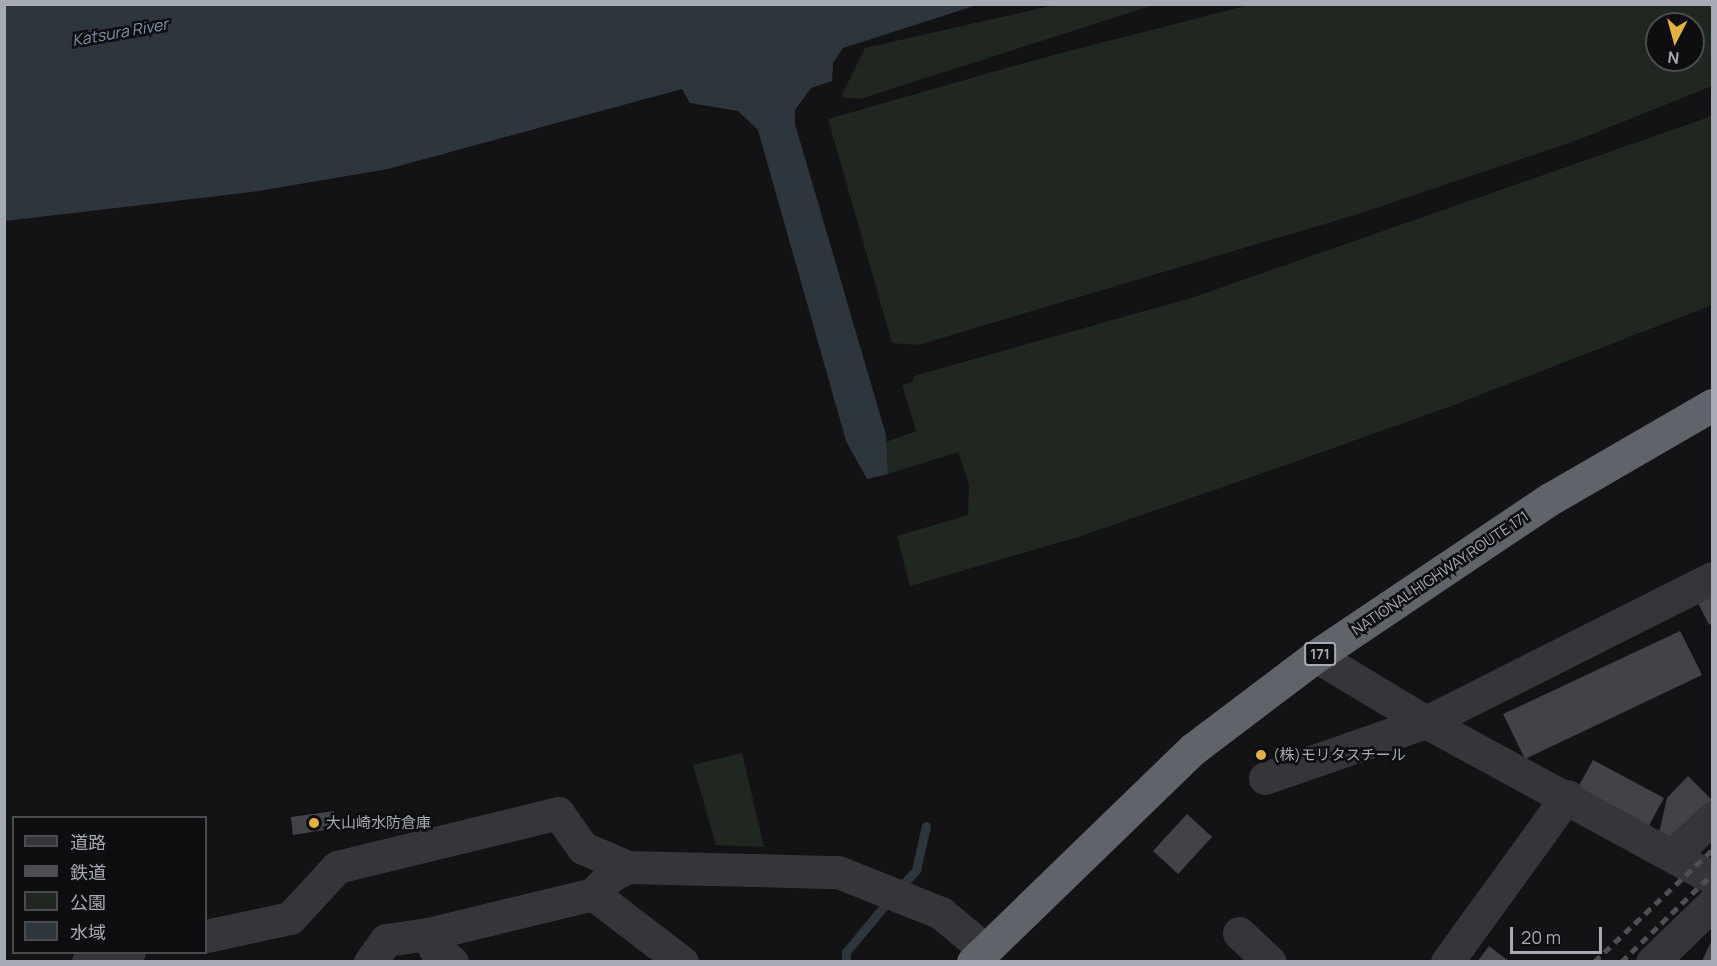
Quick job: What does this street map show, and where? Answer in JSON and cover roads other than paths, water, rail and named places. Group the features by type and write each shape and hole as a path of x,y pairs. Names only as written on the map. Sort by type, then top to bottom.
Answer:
{"highway":[{"name":"NATIONAL HIGHWAY ROUTE 171","path":"979,955 1193,750 1316,656 1550,499 1713,405"}],"street":[{"path":"1265,778 1426,722 1713,578"},
{"path":"1316,656 1426,722 1567,796 1713,878"},
{"path":"1447,962 1567,796"},
{"path":"209,943 290,918 337,867 558,813 583,848 628,867 838,872 941,913 979,955"},
{"path":"1674,855 1713,818"},
{"path":"370,962 386,940 428,934 592,894 612,875 628,867"},
{"path":"592,894 682,962"},
{"path":"1652,962 1713,904"},
{"path":"1239,933 1270,962"},
{"path":"428,934 435,949 452,962"},
{"path":"88,962 121,954"}],"water":[{"name":"Katsura River","path":"4,5 977,5 843,48 833,63 832,81 811,88 795,110 795,124 886,435 888,474 867,479 846,441 758,130 738,111 690,103 682,89 388,169 252,192 5,221"}],"waterway":[{"path":"899,889 916,870 926,826"},
{"path":"846,962 846,952 890,899"}],"railway":[{"path":"1594,962 1712,850"},
{"path":"1621,962 1712,874"}],"place":[{"name":"(株)モリタスチール","path":"1261,755"},
{"name":"大山崎水防倉庫","path":"314,823"}]}
